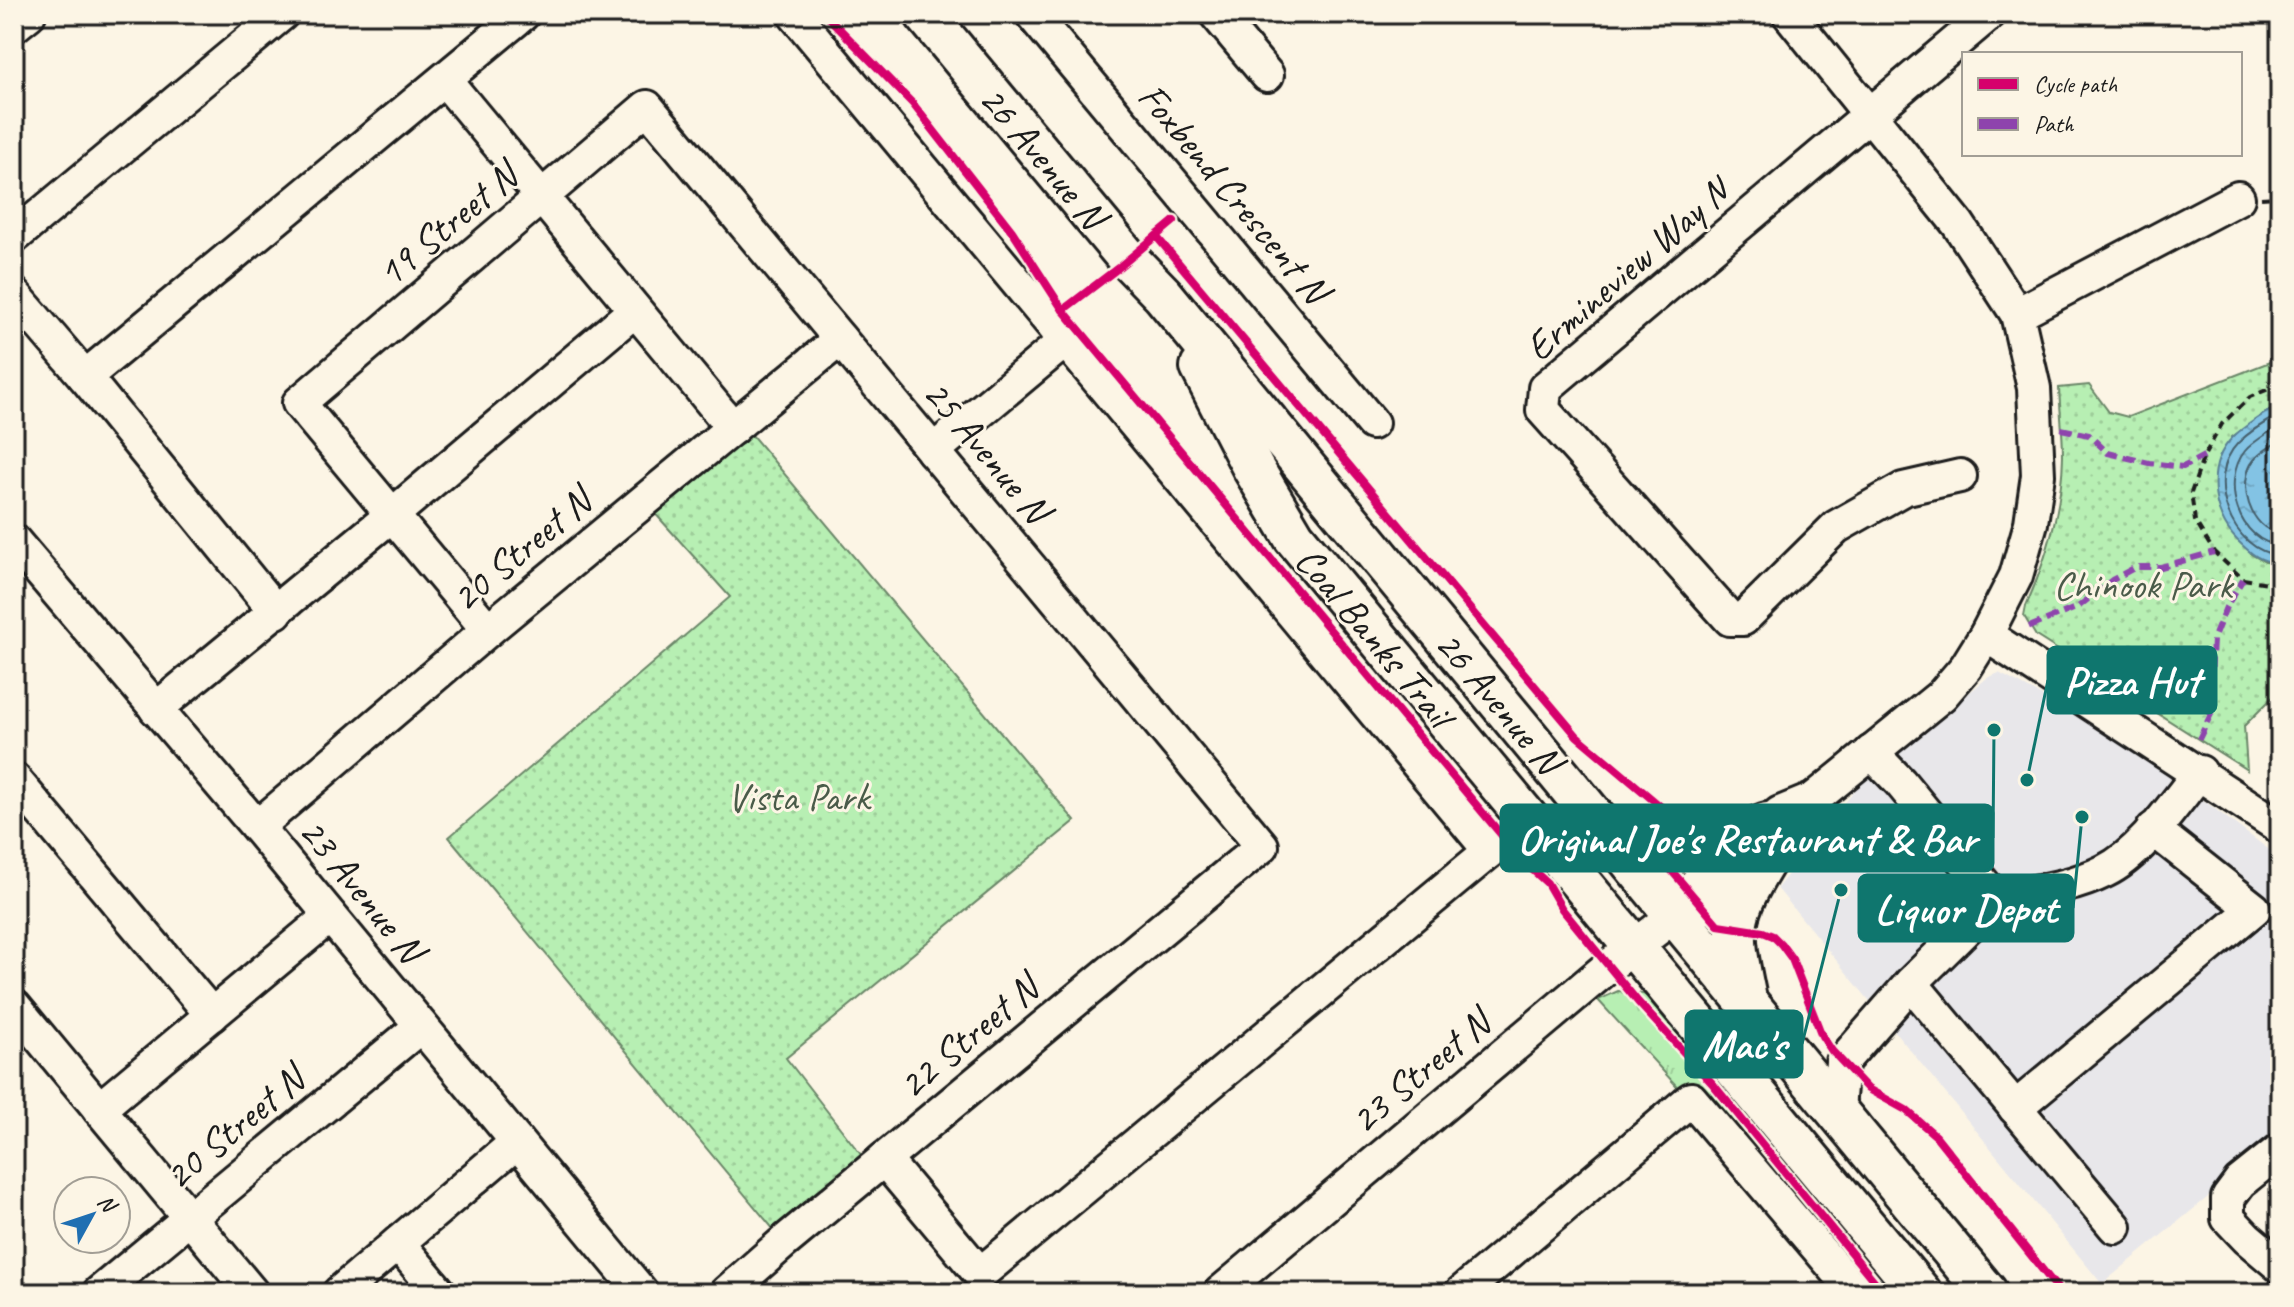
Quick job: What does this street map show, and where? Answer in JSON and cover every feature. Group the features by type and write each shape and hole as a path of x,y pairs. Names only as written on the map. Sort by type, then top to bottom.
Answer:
{"main road":[{"name":"26 Avenue N","path":"925,14 1129,260 1163,295 1987,1293"},
{"name":"26 Avenue N","path":"1163,295 1253,468 1294,537 1921,1293"},
{"path":"1405,673 1460,715 1622,891 1651,909 1674,916"},
{"path":"1605,829 1647,850 1671,853 1768,840 1734,927 1734,942 1747,1003"},
{"path":"1635,947 1655,947 1675,960 1851,1166 1890,1204 1949,1247"}],"street":[{"path":"14,26 29,14"},
{"path":"14,237 282,14"},
{"path":"85,377 523,14"},
{"path":"794,14 1490,851 980,1274 884,1159"},
{"name":"Foxbend Crescent N","path":"1032,14 1372,423"},
{"path":"1216,14 1267,75"},
{"path":"1789,14 1958,224 2017,314 2238,198"},
{"name":"Ermineview Way N","path":"1960,476 1903,489 1836,527 1743,619 1730,619 1543,410 1545,388 1989,14"},
{"path":"445,80 733,428"},
{"name":"19 Street N","path":"392,515 299,403 647,107"},
{"name":"25 Avenue N","path":"647,107 1262,846"},
{"path":"14,294 276,612"},
{"path":"156,709 634,311"},
{"name":"23 Street N","path":"1220,1293 1674,916 1688,891 1768,840 1780,813 1814,799 1942,695 1966,667 2016,576 2025,548 2038,475 2034,388 2017,314"},
{"name":"20 Street N","path":"257,827 488,630 840,339"},
{"path":"933,451 1066,340"},
{"path":"392,515 488,630"},
{"name":"23 Avenue N","path":"14,541 257,827 642,1293"},
{"path":"1986,635 2280,827"},
{"path":"1871,752 1900,782 1996,899"},
{"path":"1800,1065 1824,1066 1842,1062 1911,983 1996,899 2071,884 2107,870 2127,856 2200,772"},
{"path":"14,779 212,1015"},
{"path":"2015,1108 2254,909 2153,829"},
{"name":"22 Street N","path":"726,1293 1262,846"},
{"path":"99,1109 330,916"},
{"path":"1911,983 2115,1227"},
{"path":"14,1006 252,1293"},
{"name":"20 Street N","path":"99,1293 421,1026"},
{"path":"1838,1110 1842,1062"},
{"path":"1461,1293 1691,1099 1856,1293"},
{"path":"339,1293 517,1142"},
{"path":"2280,1150 2240,1182 2228,1198 2228,1218 2280,1266"},
{"path":"398,1243 440,1293"}],"path":[{"path":"2280,384 2250,397 2222,424 2204,456 2191,493 2195,521 2214,552 2243,579 2280,585"}],"shaded area":[{"path":"1999,673 2063,707 2166,772 2280,858 2280,1138 2102,1284 1777,888 1860,784 1987,678"}],"green space":[{"name":"Chinook Park","path":"2280,358 2280,405 2232,437 2251,554 2265,562 2280,563 2280,690 2244,726 2247,770 2036,636 2024,616 2047,551 2060,495 2063,456 2059,388 2089,385 2109,412 2128,417"},
{"name":"Vista Park","path":"741,422 1075,821 786,1058 872,1169 784,1242 449,837 730,597 644,501"},
{"path":"1618,991 1643,994 1674,1013 1913,1293 1871,1293 1696,1083 1683,1093 1598,1000"}],"water":[{"path":"2280,405 2280,563 2256,556 2228,529 2217,503 2215,475 2224,448 2233,437"}],"marked path":[{"path":"2061,429 2089,435 2108,453 2149,463 2183,467 2204,456"},
{"path":"2029,627 2078,607 2112,580 2136,567 2161,567 2214,552"},
{"path":"2199,739 2213,710 2213,640 2226,607 2243,579"}],"cycle path":[{"name":"Coal Banks Trail","path":"825,14 913,104 1012,231 1063,310 1524,862 1547,883 1562,909 1638,1002 1712,1083 1884,1293"},
{"path":"1063,310 1174,221"},
{"path":"1156,236 1577,736 1666,811 1672,825 1671,870 1718,925 1763,932 1781,944 1792,959 1822,1036 1832,1051 1868,1089 1906,1110 1936,1136 2061,1293"}],"place":[{"name":"Original Joe's Restaurant & Bar","path":"1994,730"},
{"name":"Pizza Hut","path":"2027,780"},
{"name":"Liquor Depot","path":"2082,817"},
{"name":"Mac's","path":"1841,890"}]}
